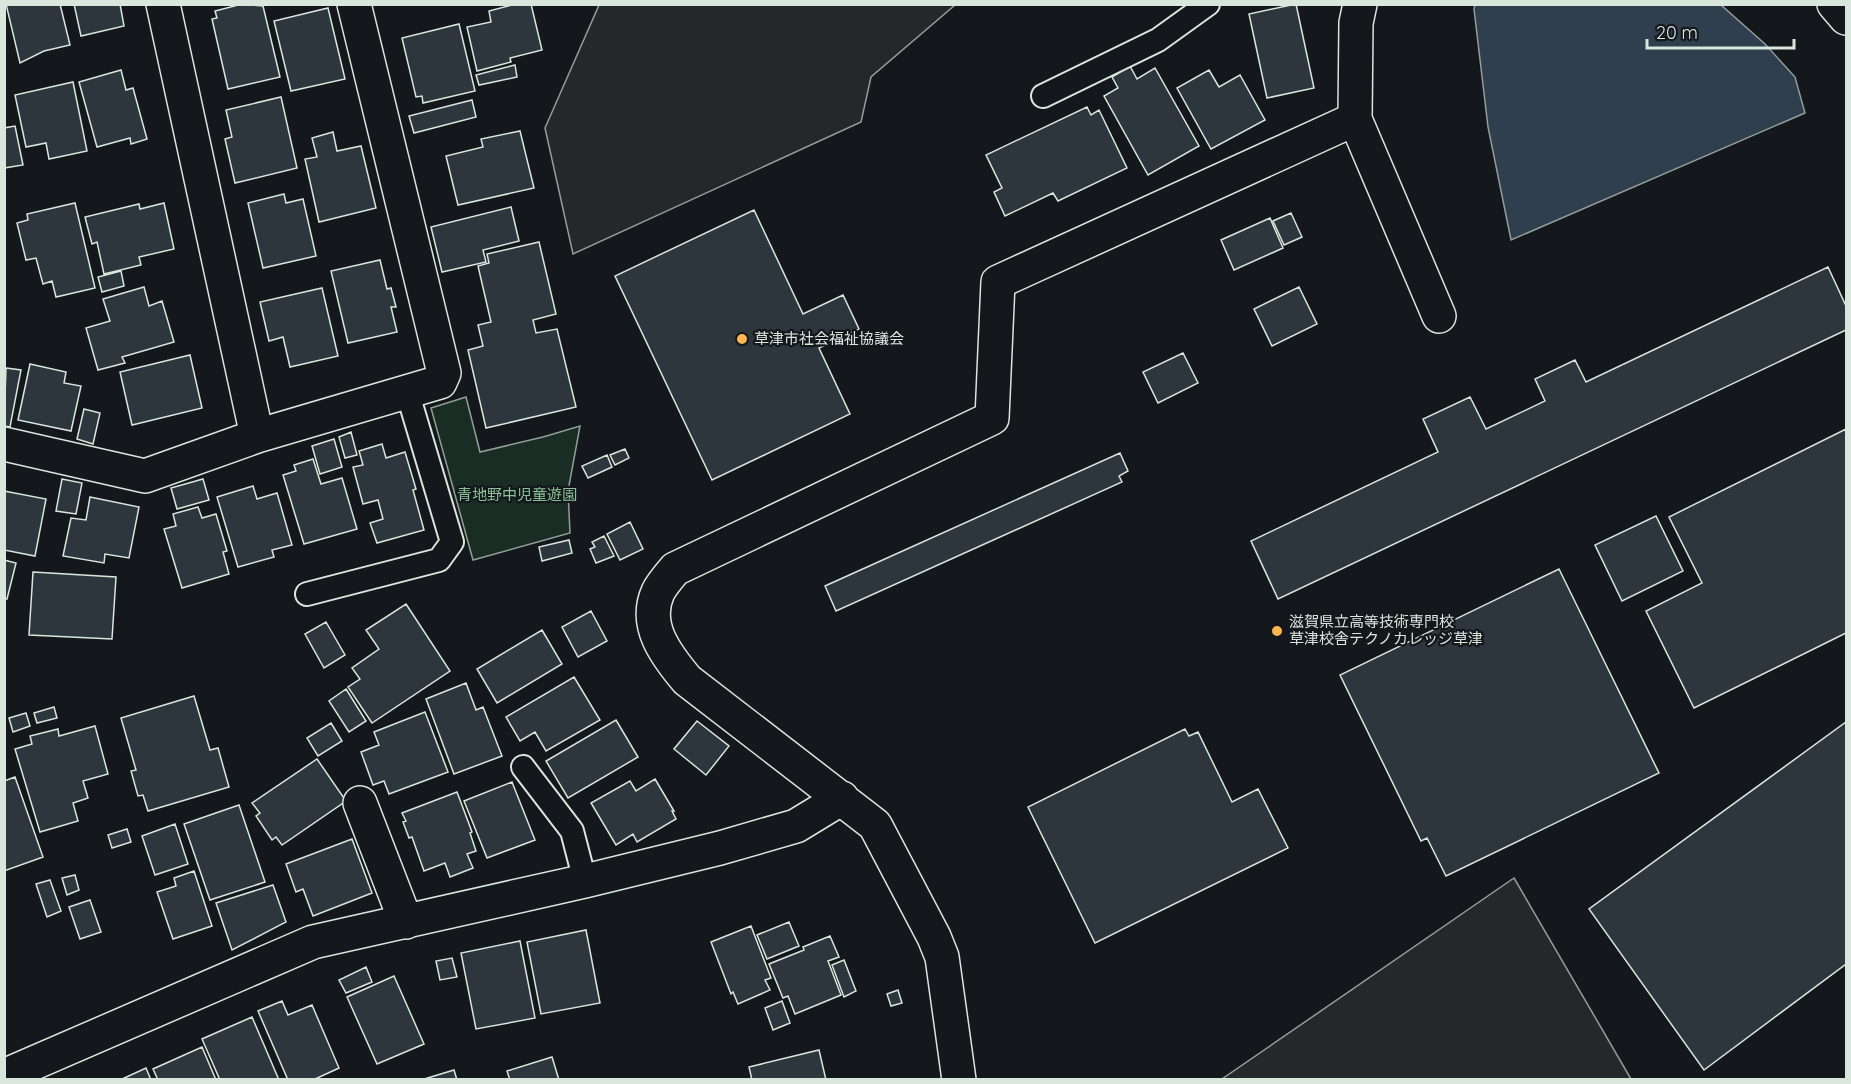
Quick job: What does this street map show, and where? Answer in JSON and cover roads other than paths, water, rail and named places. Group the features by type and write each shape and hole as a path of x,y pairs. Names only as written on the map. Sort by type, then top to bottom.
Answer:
{"street":[{"path":"163,4 257,436"},
{"path":"4,444 145,476 257,436 440,382 444,373 354,4"},
{"path":"1360,4 1356,23 1355,119 1439,316"},
{"path":"1834,4 1846,18"},
{"path":"959,1080 942,957 934,937 875,825 687,680 672,662 654,628 653,609 658,591 675,569 993,418 998,282 1355,119"},
{"path":"7,1077 313,942 720,848 796,826 842,798"},
{"path":"360,803 406,922"}],"lane":[{"path":"1043,96 1158,40 1208,4"},
{"path":"307,594 438,560 452,542 407,391"},
{"path":"523,767 572,831 585,881"}],"water":[{"path":"1475,5 1721,5 1765,44 1795,77 1805,113 1511,240 1488,127"}],"place":[{"name":"草津市社会福祉協議会","path":"742,339"},
{"name":"滋賀県立高等技術専門校 草津校舎テクノカレッジ草津","path":"1277,631"}],"park label":[{"name":"青地野中児童遊園","path":"517,495"}]}
